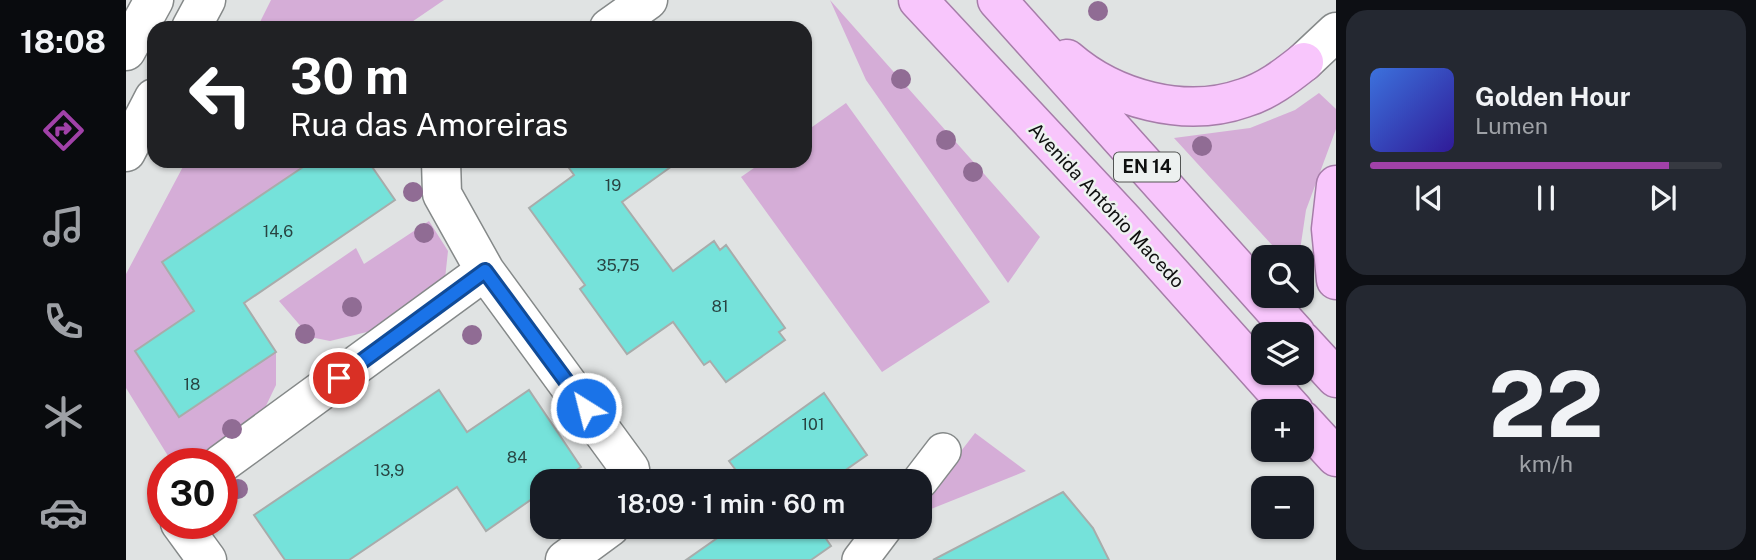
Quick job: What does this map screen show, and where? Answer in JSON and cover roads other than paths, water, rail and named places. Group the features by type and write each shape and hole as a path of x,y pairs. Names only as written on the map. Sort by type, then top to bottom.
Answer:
{"highway":[{"name":"Avenida António Macedo","path":"918,0 1125,222 1283,399"},
{"path":"998,0 1079,69 1123,93 1161,104 1206,106 1243,99 1275,84 1304,62"},
{"name":"EN 14","path":"998,0 1285,322"},
{"path":"1336,185 1331,229 1336,280"},
{"path":"1314,354 1336,379"},
{"path":"1314,433 1336,457"}],"street":[{"path":"126,51 154,0"},
{"path":"195,21 206,0"},
{"path":"618,21 648,0"},
{"path":"1304,62 1336,32"},
{"path":"126,152 147,112"},
{"path":"441,168 442,194 485,271 630,469"},
{"path":"238,452 485,271"},
{"path":"929,469 943,451"},
{"path":"192,539 207,560"},
{"path":"565,560 594,539"},
{"path":"860,560 876,539"}]}
